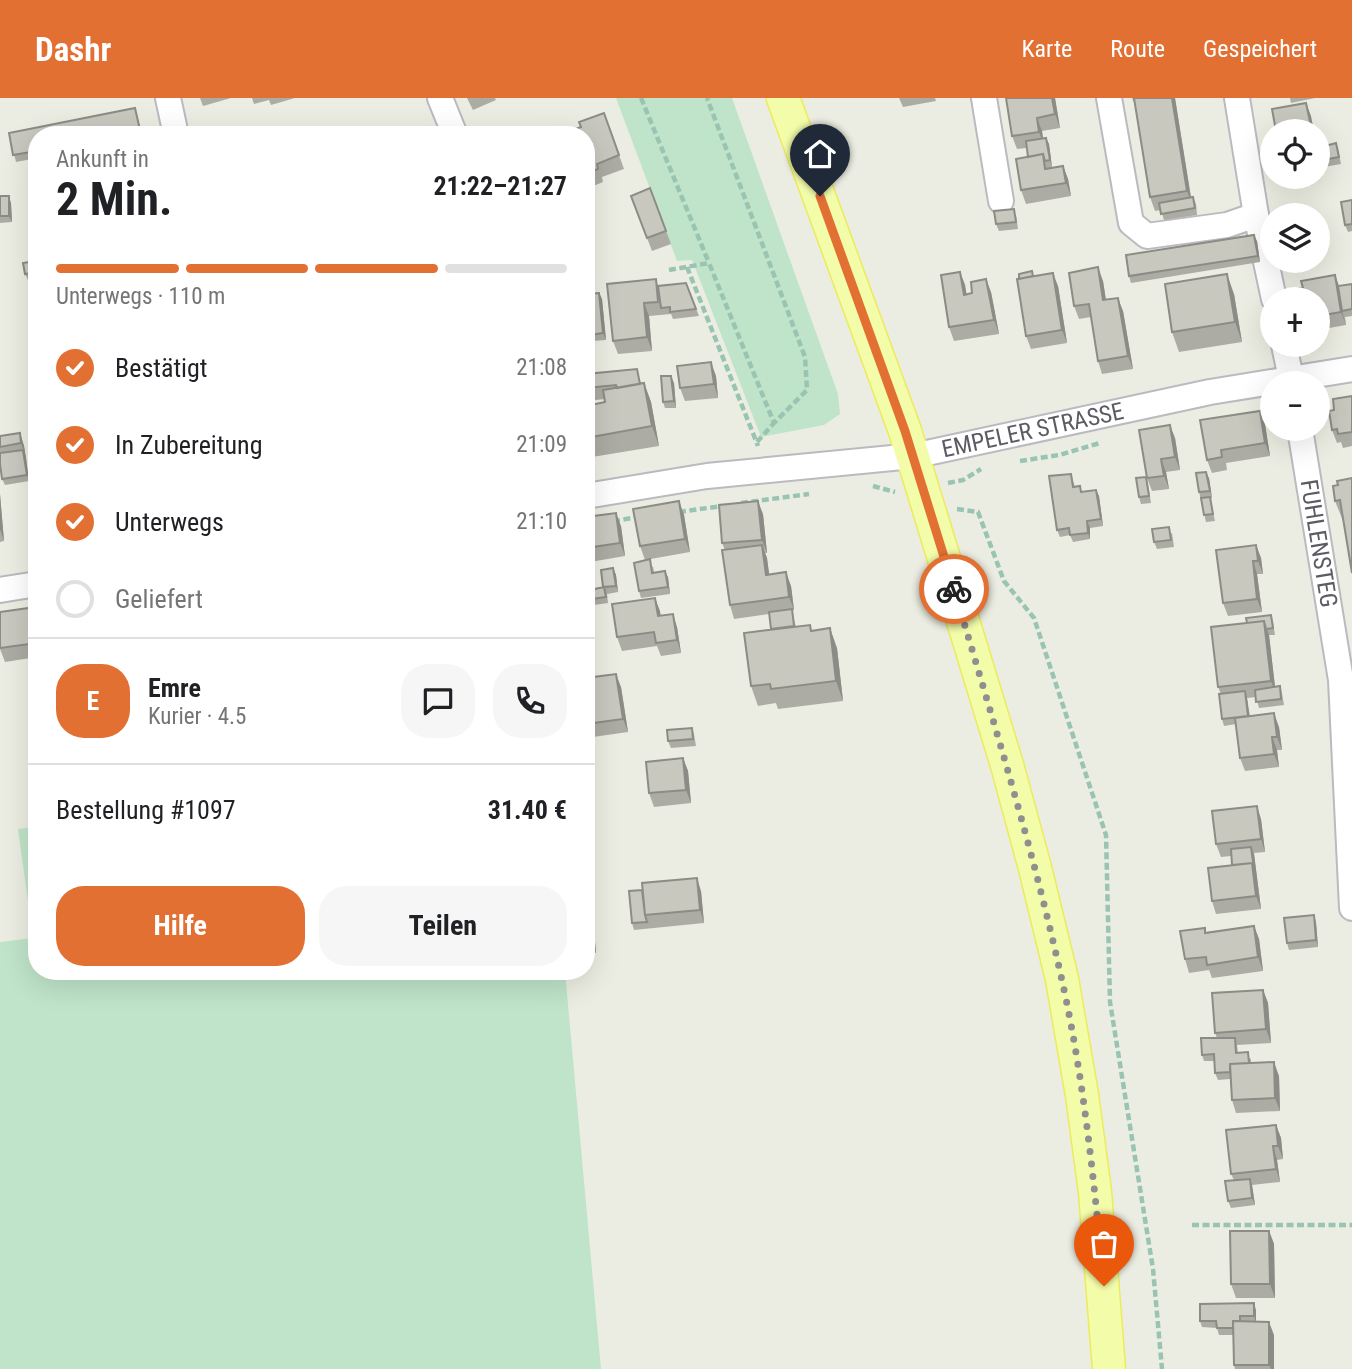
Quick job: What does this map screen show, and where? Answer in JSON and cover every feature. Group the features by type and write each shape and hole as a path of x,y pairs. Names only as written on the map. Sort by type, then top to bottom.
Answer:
{"main road":[{"path":"783,98 928,505 1007,765 1062,979 1095,1192 1109,1369"}],"street":[{"path":"168,98 174,126"},
{"path":"440,98 451,126"},
{"path":"984,98 1001,201"},
{"path":"1109,98 1131,223 1147,236 1227,225 1256,215"},
{"path":"1237,98 1256,215 1271,287"},
{"name":"EMPELER STRASSE","path":"1330,373 1352,369"},
{"name":"EMPELER STRASSE","path":"595,495 707,476 912,456 1210,392 1260,385"},
{"name":"FUHLENSTEG","path":"1302,441 1346,679 1352,908"},
{"path":"0,590 28,585"}],"path":[{"path":"641,98 774,423"},
{"path":"708,98 805,358 807,390 757,442"},
{"path":"669,270 709,263"},
{"path":"687,267 766,470"},
{"path":"928,505 978,512 1003,581 1034,618 1106,835 1110,1002 1153,1269 1162,1369"},
{"path":"1192,1226 1352,1225"}],"green space":[{"path":"616,98 732,98 838,394 840,414 824,425 761,437 692,260 677,261"},
{"path":"28,828 28,902 18,829"},
{"path":"28,939 28,980 566,980 601,1369 0,1369 0,942"}],"building":[{"path":"1006,98 1052,98 1055,114 1037,118 1039,132 1012,136"},
{"path":"1134,98 1172,98 1187,191 1150,197"},
{"path":"1306,103 1309,119 1274,119 1272,109"},
{"path":"135,108 139,126 44,126"},
{"path":"604,113 619,155 597,164 598,169 595,170 595,126 581,126 579,122"},
{"path":"28,129 28,152 13,155 9,133"},
{"path":"1046,138 1050,160 1045,161 1043,154 1028,157 1026,141"},
{"path":"1336,143 1339,157 1330,159 1330,145"},
{"path":"1043,154 1045,169 1063,166 1066,183 1021,190 1016,159"},
{"path":"650,188 666,231 647,238 631,196"},
{"path":"0,196 9,196 9,216 0,216"},
{"path":"1193,197 1195,208 1161,214 1159,203"},
{"path":"1352,200 1352,224 1345,225 1341,202"},
{"path":"1014,209 1016,222 996,224 994,211"},
{"path":"1254,235 1258,256 1129,276 1126,255"},
{"path":"28,262 28,274 25,274 23,263"},
{"path":"1098,267 1103,300 1118,298 1128,356 1098,361 1089,304 1074,306 1069,273"},
{"path":"1032,271 1033,276 1019,279 1019,274"},
{"path":"960,272 964,295 972,293 971,282 986,279 994,320 949,327 941,275"},
{"path":"1053,273 1062,330 1026,336 1017,279"},
{"path":"1227,274 1235,322 1172,332 1165,284"},
{"path":"1335,275 1341,312 1330,314 1330,287 1303,287 1301,281"},
{"path":"656,279 658,302 644,303 647,337 613,341 607,284"},
{"path":"686,283 696,309 670,312 670,307 661,308 658,286"},
{"path":"1352,284 1352,309 1342,311 1338,286"},
{"path":"595,293 599,293 603,333 595,334"},
{"path":"711,362 714,384 680,388 677,366"},
{"path":"637,369 640,384 617,388 616,385 595,387 595,373"},
{"path":"661,376 671,376 674,401 663,402"},
{"path":"644,383 652,426 595,436 595,404 605,402 603,390"},
{"path":"1352,396 1352,432 1338,434 1337,429 1332,430 1330,411 1334,410 1333,399"},
{"path":"1260,411 1260,441 1265,443 1221,450 1222,457 1207,460 1200,420"},
{"path":"1170,425 1175,457 1161,459 1164,476 1147,478 1139,430"},
{"path":"20,433 21,443 0,447 0,436"},
{"path":"23,450 27,475 2,479 0,453"},
{"path":"1206,472 1210,491 1199,492 1196,473"},
{"path":"1071,474 1073,487 1080,486 1081,492 1096,490 1101,519 1087,521 1088,533 1070,535 1069,528 1057,530 1049,476"},
{"path":"1146,477 1149,496 1139,497 1136,478"},
{"path":"1352,478 1352,573 1340,500 1335,501 1333,486 1338,485 1337,481"},
{"path":"1210,497 1213,514 1204,515 1201,498"},
{"path":"679,501 685,539 640,546 633,509"},
{"path":"758,501 762,540 722,543 719,505"},
{"path":"616,513 620,543 595,547 595,516"},
{"path":"1169,527 1171,540 1154,542 1152,529"},
{"path":"762,545 766,575 786,572 789,597 730,605 722,550"},
{"path":"1256,545 1258,561 1253,561 1257,599 1223,603 1216,550"},
{"path":"650,559 652,573 665,571 668,587 639,591 634,563"},
{"path":"613,568 616,586 603,587 601,570"},
{"path":"604,587 606,597 595,599 595,589"},
{"path":"655,598 658,616 673,614 677,640 656,643 654,632 617,637 612,604"},
{"path":"28,608 28,644 0,648 0,612"},
{"path":"792,609 794,626 771,629 769,612"},
{"path":"1271,615 1273,628 1266,629 1264,621 1247,623 1246,618"},
{"path":"1264,621 1271,681 1218,687 1211,627"},
{"path":"810,625 811,631 830,628 836,681 771,689 770,684 751,686 744,633"},
{"path":"616,674 623,719 595,723 595,677"},
{"path":"1280,686 1281,699 1256,702 1255,690"},
{"path":"1245,691 1248,716 1222,719 1219,694"},
{"path":"1274,713 1277,737 1272,737 1274,754 1240,758 1235,718"},
{"path":"692,728 693,739 668,741 667,730"},
{"path":"683,758 686,790 649,793 646,762"},
{"path":"1257,806 1261,839 1216,844 1212,811"},
{"path":"1251,847 1254,869 1252,863 1232,865 1231,849"},
{"path":"1252,863 1256,896 1212,901 1208,868"},
{"path":"697,878 700,910 645,915 642,883"},
{"path":"642,890 647,922 632,923 629,891"},
{"path":"1314,915 1316,940 1287,943 1284,918"},
{"path":"1254,926 1258,957 1207,965 1206,957 1185,959 1180,931 1205,928 1205,933"},
{"path":"1263,990 1266,1029 1215,1033 1212,993"},
{"path":"1201,1038 1235,1038 1236,1053 1248,1052 1249,1063 1230,1064 1230,1072 1215,1073 1214,1054 1202,1055"},
{"path":"1274,1062 1275,1098 1232,1100 1230,1064"},
{"path":"1276,1125 1278,1146 1273,1146 1276,1169 1231,1174 1226,1130"},
{"path":"1250,1179 1252,1198 1228,1201 1225,1181"},
{"path":"1230,1231 1269,1231 1270,1284 1231,1284"},
{"path":"1254,1303 1254,1316 1240,1316 1240,1321 1233,1321 1233,1328 1217,1328 1216,1321 1200,1321 1200,1304"},
{"path":"1233,1321 1269,1322 1269,1365 1234,1365"}],"way so far":[{"path":"954,589 1007,765 1062,979 1082,1095 1104,1286"}],"route":[{"path":"820,196 905,431 954,589"}]}
